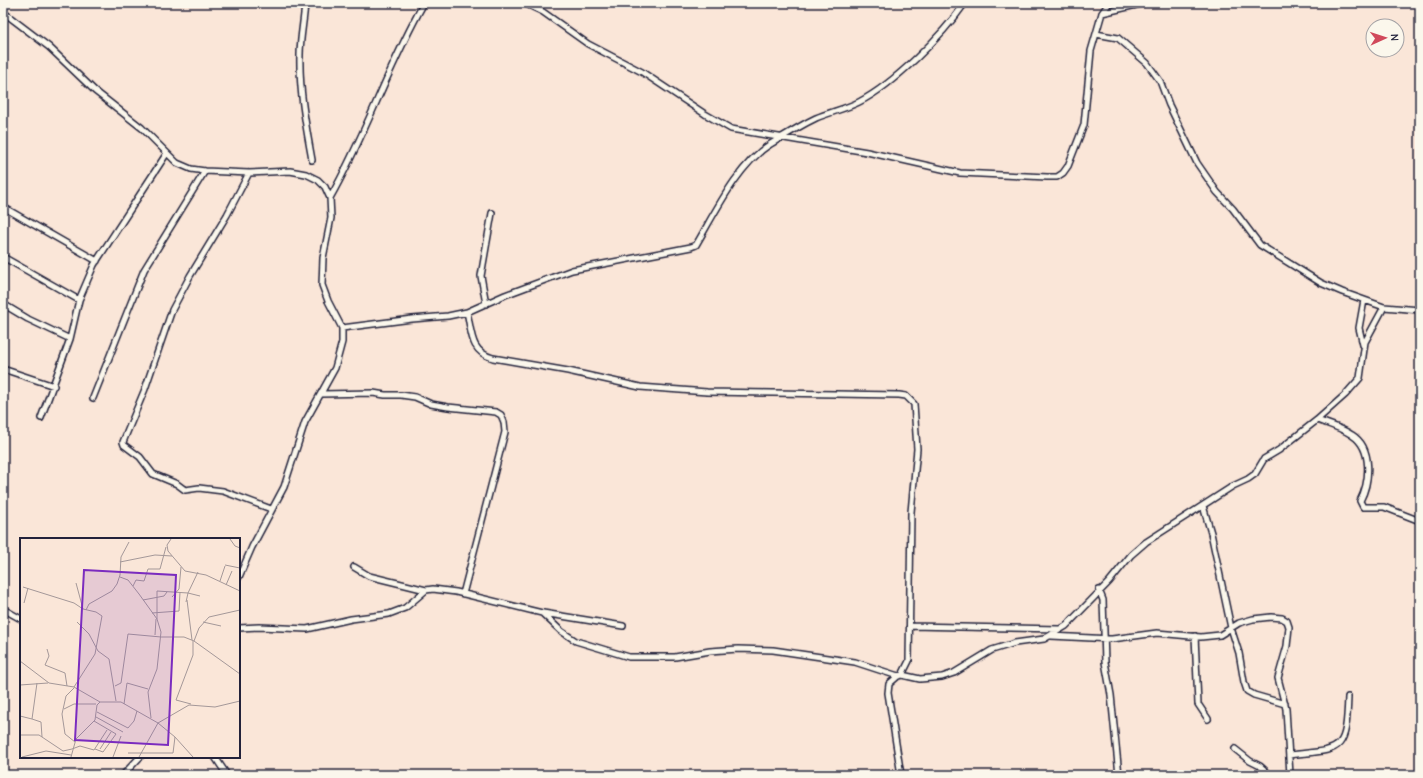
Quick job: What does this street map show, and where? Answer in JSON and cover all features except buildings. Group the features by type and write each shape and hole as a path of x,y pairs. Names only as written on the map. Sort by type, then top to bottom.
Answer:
{"street":[{"path":"305,3 300,54 300,72 302,98 312,160"},
{"path":"330,198 362,138 387,76 424,3"},
{"path":"524,3 543,12 588,44 642,72 704,114 731,129 867,152 960,173 1057,177 1063,173 1068,166 1084,125 1091,51 1102,13 1109,3"},
{"path":"342,328 412,318 448,316 467,312 572,270 691,247 696,244 733,183 756,156 769,145 816,118 845,108 876,91 919,55 965,3"},
{"path":"1102,13 1145,3"},
{"path":"3,12 49,47 95,91 142,128 177,163 191,169 205,171 249,173 290,171 306,174 318,180 325,187 330,198 331,218 323,258 322,285 328,302 342,328 342,342 335,368 322,394 305,422 284,487 271,509 240,575"},
{"path":"1096,34 1118,38 1147,63 1160,81 1169,106 1197,163 1217,192 1233,209 1260,245 1322,283 1384,307 1420,310"},
{"path":"41,418 70,339 79,300 97,261 167,153"},
{"path":"93,398 126,311 144,270 205,171"},
{"path":"249,173 227,215 190,276 172,310 145,389 123,442 124,445 147,464 153,474 178,484 185,490 199,488 223,491 271,509"},
{"path":"3,207 97,261"},
{"path":"486,304 481,276 492,213"},
{"path":"3,257 79,300"},
{"path":"1364,300 1359,328 1364,346"},
{"path":"3,304 28,319 70,339"},
{"path":"542,613 561,631 576,641 629,657 675,656 738,649 773,650 855,662 920,679 942,677 1001,646 1037,641 1051,636 1066,626 1131,555 1146,542 1233,486 1255,474 1264,459 1279,450 1317,420 1345,395 1360,378 1364,346 1384,307"},
{"path":"467,312 475,348 483,355 493,358 568,371 640,387 707,392 899,395 911,400 914,404 915,412 917,449 911,512 911,626 909,662 900,675 889,684 888,693 901,775"},
{"path":"3,369 54,386"},
{"path":"322,394 373,393 401,395 415,397 448,408 467,408 496,412 500,415 504,422 505,432 464,594"},
{"path":"1317,420 1353,435 1361,444 1368,471 1366,487 1360,501 1363,507 1384,507 1420,521"},
{"path":"1203,506 1211,532 1231,628 1239,653 1247,691 1254,695 1285,704"},
{"path":"354,567 369,576 426,590 437,589 542,613 623,626"},
{"path":"240,628 259,627 307,629 351,619 389,614 405,608 426,590"},
{"path":"1100,590 1103,595 1105,662 1111,695 1119,775"},
{"path":"3,609 20,618"},
{"path":"1051,636 1105,639 1123,638 1148,633 1195,636 1220,635 1253,618 1282,618 1287,622 1289,627 1287,646 1278,678 1285,704 1290,775"},
{"path":"911,626 1059,630"},
{"path":"1195,636 1198,704 1208,719"},
{"path":"1289,755 1326,752 1339,744 1342,741 1347,727 1348,697"},
{"path":"1235,749 1250,761 1260,766 1270,775"},
{"path":"123,775 139,758"},
{"path":"216,758 227,775"}]}
